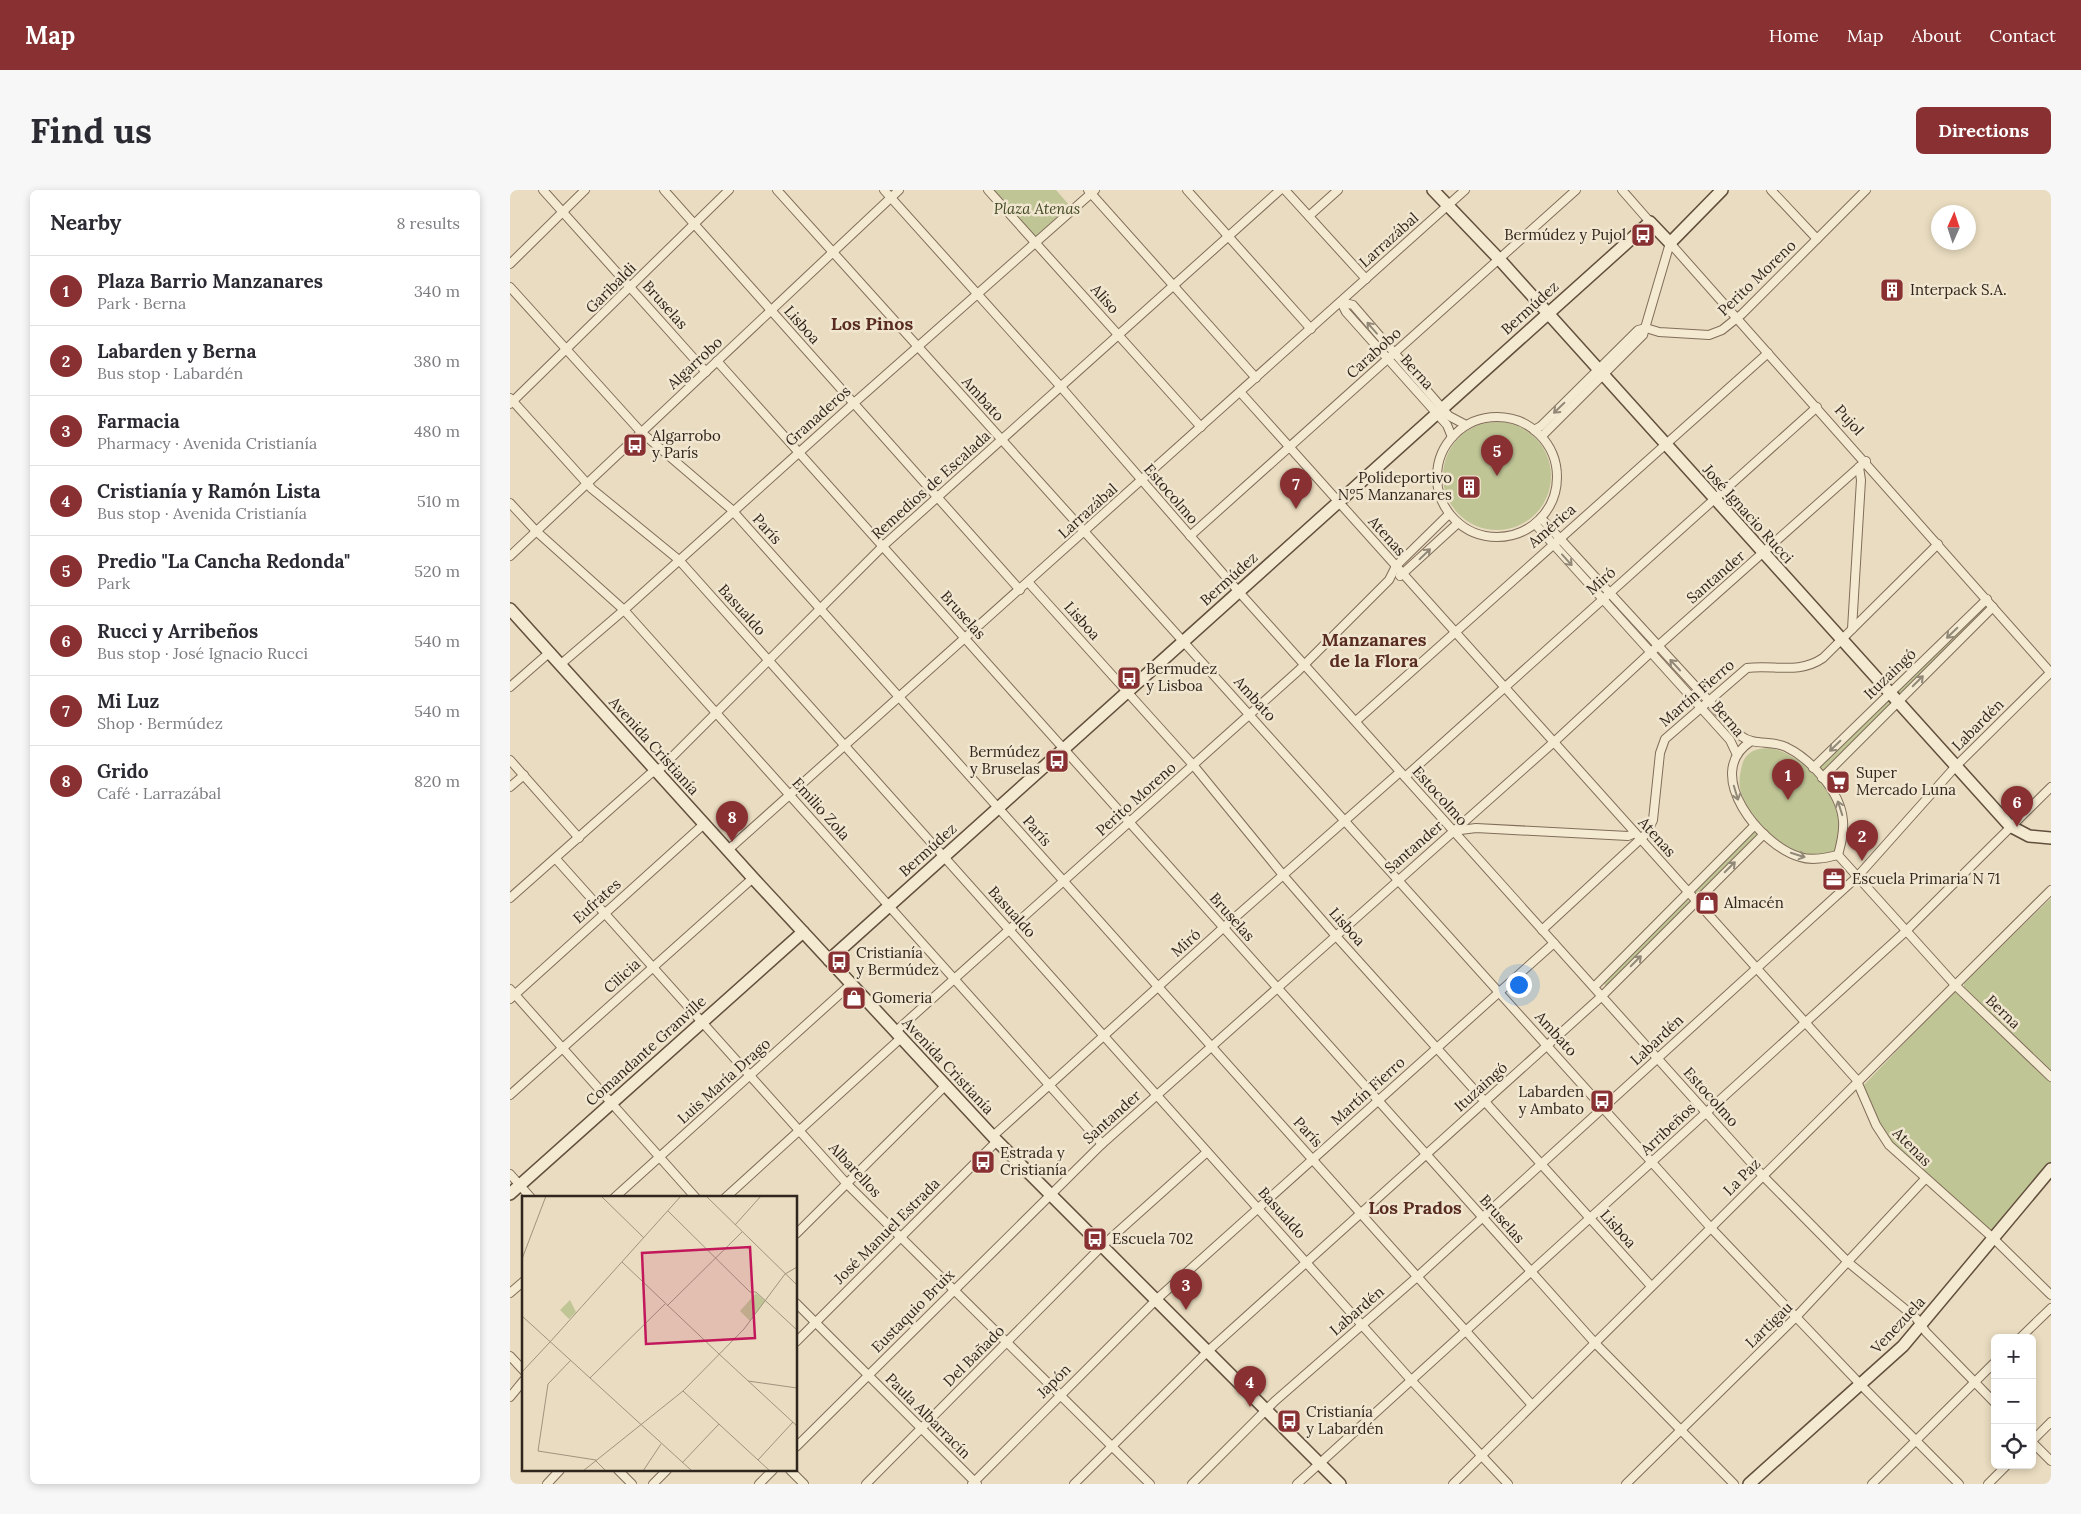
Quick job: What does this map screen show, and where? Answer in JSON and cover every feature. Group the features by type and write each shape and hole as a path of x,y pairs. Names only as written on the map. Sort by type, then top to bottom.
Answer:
{"street":[{"name":"Bruselas","path":"543,190 706,372"},
{"path":"510,264 584,190"},
{"name":"Lisboa","path":"664,190 1020,590"},
{"name":"Garibaldi","path":"511,401 567,350 730,190"},
{"name":"Ambato","path":"777,190 1711,1228"},
{"name":"Estocolmo","path":"884,190 1061,386 1239,592 1763,1176 1850,1263 1921,1325 1991,1399"},
{"name":"Algarrobo","path":"510,556 899,190"},
{"name":"Aliso","path":"988,190 1201,427"},
{"path":"1187,190 1311,329"},
{"name":"Remedios de Escalada","path":"510,898 656,770 883,546 1280,190"},
{"path":"1286,190 1366,279"},
{"path":"1309,216 1338,190"},
{"name":"José Ignacio Rucci","path":"1433,190 1500,260 2010,826 2029,836 2051,838"},
{"name":"Larrazábal","path":"728,850 1029,583 1465,190"},
{"name":"Carabobo","path":"1190,536 1576,190"},
{"name":"Pujol","path":"1622,190 1736,319 1866,461 2051,673"},
{"path":"1542,436 1638,330 1646,328 1647,316 1670,243 1722,190"},
{"path":"1772,190 1817,239"},
{"name":"Perito Moreno","path":"1646,328 1659,332 1709,335 1722,330 1736,319 1866,190"},
{"path":"1091,191 1256,378"},
{"name":"Granaderos","path":"561,664 977,295 1091,191"},
{"name":"Bermúdez","path":"829,960 1127,690 1239,592 1650,222"},
{"name":"París","path":"510,287 641,432 733,512 1532,1405"},
{"name":"Berna","path":"1341,302 1352,305 1394,353 1439,410 1450,428 1452,436"},
{"name":"Berna","path":"1341,302 1346,312 1387,360 1439,410 1466,425"},
{"name":"América","path":"1356,721 1559,537 1768,353"},
{"name":"Bruselas","path":"718,361 1131,821 1222,928 1595,1343 1734,1484"},
{"path":"1534,430 1601,372"},
{"name":"Atenas","path":"1242,392 1338,502 1858,1082 1882,1137 1993,1238 2051,1295"},
{"name":"Basualdo","path":"511,401 587,483 679,560 1481,1457"},
{"name":"Miró","path":"995,1139 1049,1084 1222,928 1504,686 1817,407"},
{"path":"1501,417 1519,421 1534,430 1542,436 1552,451 1558,477 1552,503 1541,518 1535,524 1519,533 1492,537 1474,532 1458,523 1449,514 1440,497 1437,479 1439,461 1452,436 1466,425 1483,418 1501,417"},
{"name":"Santander","path":"1049,1194 1102,1144 1397,879 1554,742 1650,653 1866,461"},
{"path":"1852,629 1862,480 1859,467"},
{"name":"Emilio Zola","path":"510,503 536,531 624,610 1102,1144"},
{"name":"Perito Moreno","path":"727,1196 800,1130 1009,929 1194,766 1304,664 1389,580 1396,566 1449,514"},
{"name":"Berna","path":"1541,518 1741,736 1750,742 1786,747 1813,768 1822,778 1837,798 1843,820 1842,840 1838,855"},
{"name":"Perito Moreno","path":"1389,580 1403,574 1458,523"},
{"name":"Berna","path":"1535,524 1730,740 1737,755"},
{"name":"Martín Fierro","path":"1542,930 1638,836 1647,833 1653,820 1662,746 1669,734 1747,668 1804,667 1818,662 1842,641 1938,544"},
{"name":"Lisboa","path":"1029,583 1194,766 1283,875 1336,935 1651,1286"},
{"name":"Ituzaingó","path":"1822,778 1987,599"},
{"name":"Ituzaingó","path":"1813,768 1894,698 1993,607"},
{"name":"Avenida Cristianía","path":"510,609 753,878 995,1139 1340,1484"},
{"path":"510,687 550,652"},
{"name":"Labardén","path":"1192,1484 1266,1410 1417,1277 1857,876 1956,766 2051,673"},
{"name":"Berna","path":"1750,742 1737,755 1733,776 1735,791 1742,809 1764,834 1784,850 1801,858 1838,855"},
{"path":"510,760 579,838"},
{"path":"510,787 524,775"},
{"name":"Arribeños","path":"1296,1484 1318,1462 1531,1272 1905,932 2051,787"},
{"path":"1468,818 1470,824 1475,828"},
{"name":"Eufrates","path":"512,994 704,824"},
{"path":"1594,988 1755,825"},
{"path":"1453,831 1475,828 1638,836"},
{"name":"Ituzaingó","path":"1074,1484 1208,1351 1308,1263 1602,996 1764,834"},
{"name":"Berna","path":"1838,855 1905,932 1956,986 2051,1076"},
{"name":"Albarellos","path":"556,859 847,1184 1150,1484"},
{"name":"Cilicia","path":"510,1095 753,878"},
{"name":"La Paz","path":"1453,1484 2051,890"},
{"name":"Comandante Granville","path":"510,1194 803,932"},
{"name":"Martín Fierro","path":"1157,1300 1554,943"},
{"name":"Luis María Drago","path":"616,1196 851,984"},
{"path":"512,994 694,1196"},
{"path":"798,1232 946,1086"},
{"name":"José Manuel Estrada","path":"798,1340 995,1139"},
{"name":"Del Bañado","path":"866,1484 1102,1246 1207,1152"},
{"name":"Venezuela","path":"1749,1484 1903,1346 2051,1169"},
{"path":"510,1174 529,1196"},
{"name":"Lartigau","path":"1626,1484 1796,1318 1850,1263 1926,1179"},
{"name":"Eustaquio Bruix","path":"798,1445 1049,1194"},
{"path":"1711,1228 1796,1318 1959,1484"},
{"path":"510,1293 522,1283"},
{"name":"Japón","path":"975,1483 1060,1395 1157,1300"},
{"name":"Paula Albarracín","path":"798,1305 975,1483"},
{"path":"2024,1334 2051,1308"},
{"path":"510,1356 522,1369"},
{"path":"1872,1484 1991,1366"},
{"path":"510,1397 522,1382"},
{"path":"2036,1437 2051,1422"},
{"path":"2036,1445 2051,1461"},
{"path":"1481,1457 1508,1484"},
{"path":"1988,1484 2003,1469"},
{"path":"547,1484 558,1472"},
{"path":"620,1472 632,1484"},
{"path":"653,1484 665,1472"},
{"path":"759,1484 771,1472"},
{"path":"792,1472 804,1484"}],"green space":[{"name":"Plaza Atenas","path":"993,190 1056,190 1070,206 1035,237"},
{"path":"1497,422 1518,426 1535,438 1547,455 1551,476 1547,497 1535,514 1518,526 1497,530 1476,526 1459,514 1447,497 1443,476 1447,455 1459,438 1476,426"},
{"path":"1986,603 1989,607 1898,697 1894,693"},
{"path":"1887,699 1892,704 1821,773 1816,768"},
{"path":"1771,748 1781,751 1802,764 1812,772 1828,791 1838,811 1840,821 1836,850 1823,856 1809,856 1794,851 1766,830 1746,804 1740,785 1744,760 1753,751"},
{"path":"1754,829 1758,833 1695,897 1691,894"},
{"path":"2051,898 2051,1070 1964,988 1964,983"},
{"path":"1687,899 1690,902 1606,987 1604,983"},
{"path":"1955,990 2051,1082 2051,1162 1992,1231 1889,1141 1878,1123 1863,1086"}],"place":[{"name":"Bermúdez y Pujol","path":"1643,235"},
{"name":"Interpack S.A.","path":"1892,290"},
{"name":"Algarrobo y París","path":"635,445"},
{"name":"Predio \"La Cancha Redonda\"","path":"1497,476"},
{"name":"Polideportivo Nº5 Manzanares","path":"1469,487"},
{"name":"Mi Luz","path":"1296,509"},
{"name":"Bermudez y Lisboa","path":"1129,678"},
{"name":"Bermúdez y Bruselas","path":"1057,761"},
{"name":"Super Mercado Luna","path":"1838,782"},
{"name":"Plaza Barrio Manzanares","path":"1788,800"},
{"name":"Rucci y Arribeños","path":"2017,827"},
{"name":"Grido","path":"732,842"},
{"name":"Labarden y Berna","path":"1862,861"},
{"name":"Escuela Primaria N 71","path":"1834,879"},
{"name":"Almacén","path":"1707,903"},
{"name":"Cristianía y Bermúdez","path":"839,962"},
{"name":"Gomeria","path":"854,998"},
{"name":"Labarden y Ambato","path":"1602,1101"},
{"name":"Estrada y Cristianía","path":"983,1162"},
{"name":"Escuela 702","path":"1095,1239"},
{"name":"Farmacia","path":"1186,1310"},
{"name":"Cristianía y Ramón Lista","path":"1250,1407"},
{"name":"Cristianía y Labardén","path":"1289,1421"}],"district":[{"name":"Los Pinos","path":"872,324"},
{"name":"Manzanares de la Flora","path":"1374,650"},
{"name":"Los Prados","path":"1415,1208"}]}
